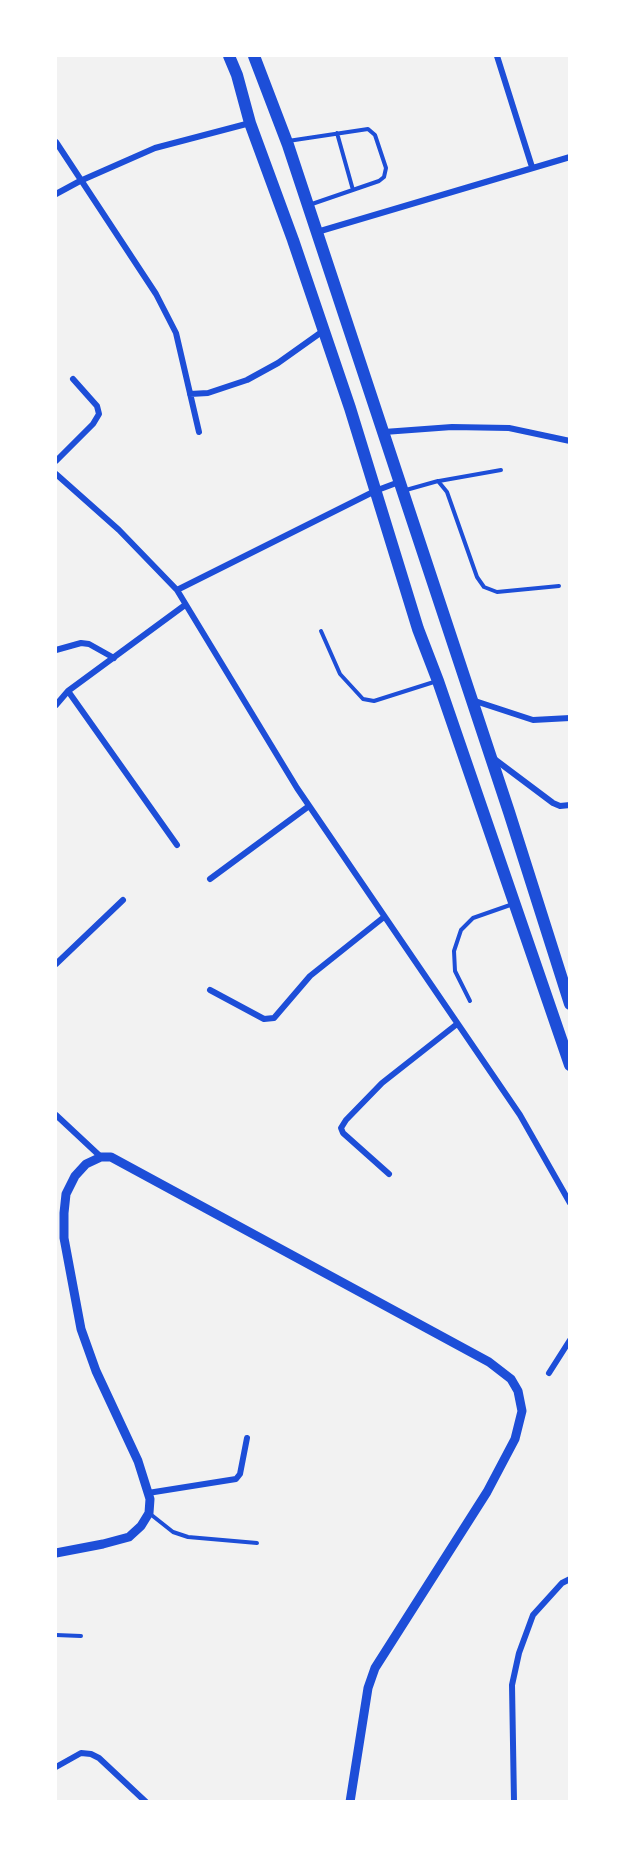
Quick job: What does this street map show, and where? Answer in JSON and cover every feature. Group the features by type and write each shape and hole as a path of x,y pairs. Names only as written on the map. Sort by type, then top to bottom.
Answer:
{"highway":[{"path":"229,56 237,75 250,123 293,240 350,408 418,629 570,1065"},
{"path":"254,56 308,205 570,1004"}],"street":[{"path":"497,56 532,167"},
{"path":"56,195 80,181 155,148 250,123"},
{"path":"56,142 156,294 176,333 199,432"},
{"path":"317,232 570,157"},
{"path":"190,394 208,393 247,380 278,363 323,331"},
{"path":"56,461 93,424 99,414 97,406 73,379"},
{"path":"383,432 452,427 509,428 570,441"},
{"path":"56,474 119,530 177,590 309,806 520,1115 570,1203"},
{"path":"177,590 375,491 401,487"},
{"path":"56,705 68,691 185,605"},
{"path":"56,650 81,643 89,644 114,658"},
{"path":"68,691 177,845"},
{"path":"471,700 533,720 570,718"},
{"path":"490,756 553,803 569,808"},
{"path":"210,879 309,806"},
{"path":"56,964 123,900"},
{"path":"210,990 264,1019 274,1018 310,976 384,917"},
{"path":"389,1174 343,1133 341,1128 382,1083 458,1024"},
{"path":"56,1115 58,1122 101,1157"},
{"path":"56,1553 129,1537 141,1526 149,1513 150,1499 138,1461 96,1371 81,1329 72,1291 64,1238 66,1194 75,1176 86,1164 101,1157 111,1157 489,1362 511,1379 518,1391 522,1412 515,1439 487,1491 375,1668 368,1688 350,1802"},
{"path":"549,1373 570,1340"},
{"path":"148,1493 236,1479 240,1474 247,1438"},
{"path":"514,1802 512,1685 519,1653 533,1615 562,1583 570,1579"},
{"path":"56,1767 81,1753 91,1754 99,1758 146,1802"}],"lane":[{"path":"286,141 368,129 372,132 386,168 384,177 379,181 308,205"},
{"path":"337,133 353,190"},
{"path":"401,487 501,470"},
{"path":"438,481 447,492 477,577 484,587 497,592 559,586"},
{"path":"321,631 340,674 363,699 374,701 438,681"},
{"path":"470,1000 455,971 454,951 461,930 473,918 514,903"},
{"path":"149,1513 172,1532 188,1537 257,1543"},
{"path":"56,1635 81,1636"}]}
